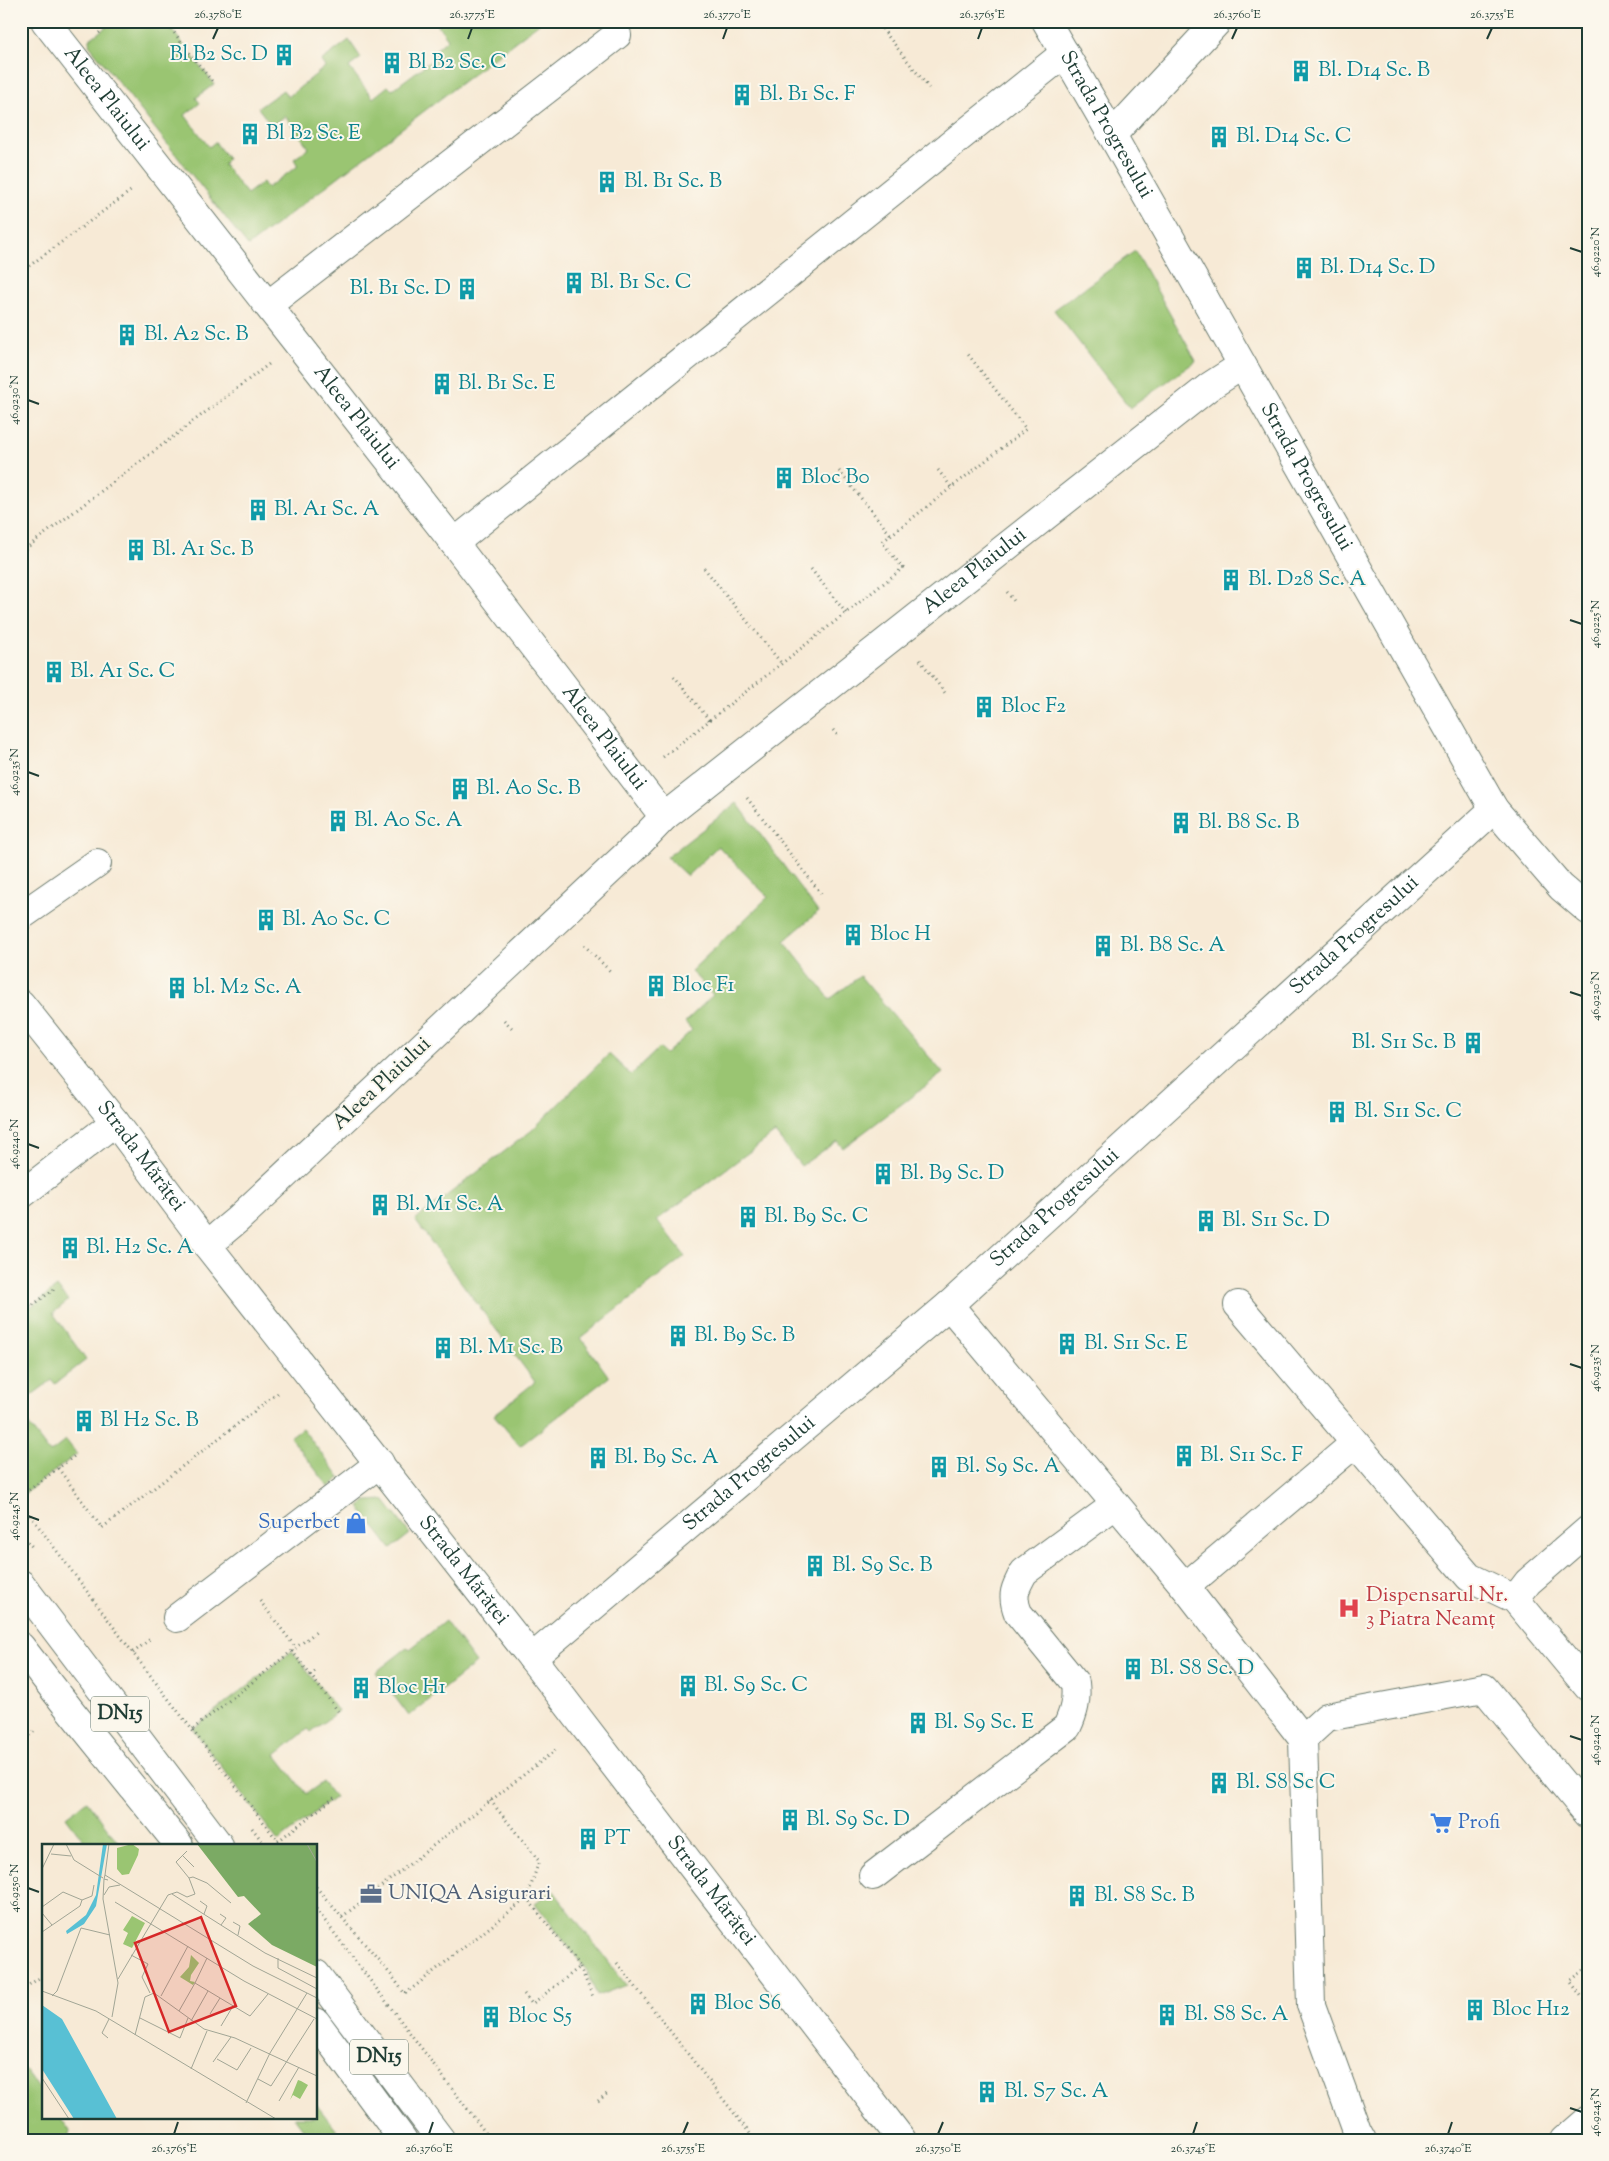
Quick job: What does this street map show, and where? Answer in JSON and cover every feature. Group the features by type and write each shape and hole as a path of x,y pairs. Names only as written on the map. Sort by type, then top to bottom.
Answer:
{"street":[{"name":"Strada Progresului","path":"532,1658 948,1305 1494,810 1046,21"},
{"path":"1112,135 1218,21"},
{"name":"Aleea Plaiului","path":"56,25 161,168 454,543 664,817"},
{"path":"268,305 617,35"},
{"path":"454,543 1065,53"},
{"name":"Aleea Plaiului","path":"207,1245 238,1220 633,849 664,817 1210,386 1241,366"},
{"path":"1494,810 1561,887 1588,910"},
{"path":"21,916 97,863"},
{"name":"Strada Mărăței","path":"21,1004 114,1122 207,1245 532,1658 902,2140"},
{"path":"21,1195 114,1122"},
{"path":"948,1305 1185,1587 1303,1739 1311,2006 1362,2140"},
{"path":"1238,1305 1354,1444 1469,1577 1515,1600 1588,1687"},
{"path":"1185,1587 1354,1444"},
{"path":"177,1618 380,1464"},
{"path":"873,1876 1067,1727 1074,1711 1077,1696 1075,1683 1018,1613 1013,1601 1016,1587 1024,1572 1115,1504"},
{"path":"1515,1600 1528,1582 1588,1530"},
{"name":"DN15","path":"21,1584 217,1844"},
{"name":"DN15","path":"21,1647 178,1844"},
{"path":"1303,1739 1327,1717 1484,1688 1588,1814"},
{"name":"DN15","path":"318,1977 441,2140"},
{"name":"DN15","path":"318,2025 403,2140"},
{"path":"1565,2140 1588,2120"}],"path":[{"path":"165,21 214,84"},
{"path":"876,21 929,88"},
{"path":"21,272 161,168"},
{"path":"21,552 298,343"},
{"path":"634,780 903,568 882,542 1026,429 967,353"},
{"path":"938,470 952,488"},
{"path":"839,471 891,535"},
{"path":"704,568 782,664"},
{"path":"810,569 846,613"},
{"path":"914,653 945,693"},
{"path":"674,676 710,720"},
{"path":"747,797 823,896"},
{"path":"580,940 612,973"},
{"path":"21,1314 57,1288"},
{"path":"21,1294 31,1307"},
{"path":"58,1468 102,1528 307,1371"},
{"path":"21,1496 77,1454"},
{"path":"21,1503 280,1844"},
{"path":"256,1597 296,1648"},
{"path":"193,1729 316,1632"},
{"path":"292,1651 338,1711"},
{"path":"310,1675 318,1669"},
{"path":"21,1741 35,1731"},
{"path":"342,1917 560,1746"},
{"path":"278,1841 335,1797"},
{"path":"318,1889 392,1976 405,1994 527,1898 539,1861 490,1800"},
{"path":"527,1898 580,1967 594,1999"},
{"path":"318,1912 491,2140"},
{"path":"617,1963 755,2140"},
{"path":"524,1994 532,2004 580,1967"},
{"path":"1588,1967 1570,1981 1588,2005"},
{"path":"21,1990 42,1975"},
{"path":"598,2101 608,2093"}],"green space":[{"path":"114,21 165,21 214,84 196,98 200,103 185,115 209,147 215,142 228,159 223,164 247,194 263,182 267,188 298,166 294,159 309,148 285,116 272,126 258,108 283,90 288,97 325,67 321,61 349,40 361,58 349,67 373,98 388,86 392,90 436,57 433,52 448,39 435,21 542,21 248,246 89,45 90,39"},
{"path":"1135,251 1196,361 1130,408 1054,310"},
{"path":"737,803 818,912 784,941 830,999 860,976 943,1073 843,1148 837,1141 801,1166 775,1133 657,1220 685,1256 581,1338 609,1377 520,1446 494,1415 535,1382 415,1220 531,1131 609,1054 631,1075 659,1048 666,1054 692,1030 685,1022 713,995 691,971 768,897 718,846 687,876 667,857"},
{"path":"57,1287 68,1301 53,1313 86,1360 55,1384 52,1380 21,1403 21,1314"},
{"path":"21,1415 50,1453 66,1440 77,1454 21,1496"},
{"path":"302,1428 340,1478 329,1487 290,1437"},
{"path":"384,1500 410,1534 391,1549 359,1507 367,1501"},
{"path":"445,1621 476,1663 409,1716 376,1672 408,1647 410,1649"},
{"path":"292,1651 338,1711 311,1732 308,1729 276,1755 306,1794 323,1782 335,1797 278,1841 193,1729"},
{"path":"87,1801 119,1844 86,1844 66,1817"},
{"path":"553,1890 626,1985 597,1996 587,1971 535,1903"},
{"path":"21,2065 42,2092 42,2118 61,2118 70,2131 67,2140 21,2140"},
{"path":"318,2107 344,2140 311,2140 295,2118 318,2118"}],"place":[{"name":"Bl B2 Sc. D","path":"284,55"},
{"name":"Bl B2 Sc. C","path":"392,63"},
{"name":"Bl. D14 Sc. B","path":"1301,71"},
{"name":"Bl. B1 Sc. F","path":"742,95"},
{"name":"Bl B2 Sc. E","path":"250,134"},
{"name":"Bl. D14 Sc. C","path":"1219,137"},
{"name":"Bl. B1 Sc. B","path":"607,182"},
{"name":"Bl. D14 Sc. D","path":"1304,268"},
{"name":"Bl. B1 Sc. C","path":"574,283"},
{"name":"Bl. B1 Sc. D","path":"467,289"},
{"name":"Bl. A2 Sc. B","path":"127,335"},
{"name":"Bl. B1 Sc. E","path":"442,384"},
{"name":"Bloc B0","path":"784,478"},
{"name":"Bl. A1 Sc. A","path":"258,510"},
{"name":"Bl. A1 Sc. B","path":"136,550"},
{"name":"Bl. D28 Sc. A","path":"1231,580"},
{"name":"Bl. A1 Sc. C","path":"54,672"},
{"name":"Bloc F2","path":"984,707"},
{"name":"Bl. A0 Sc. B","path":"460,789"},
{"name":"Bl. A0 Sc. A","path":"338,821"},
{"name":"Bl. B8 Sc. B","path":"1181,823"},
{"name":"Bl. A0 Sc. C","path":"266,920"},
{"name":"Bloc H","path":"853,935"},
{"name":"Bl. B8 Sc. A","path":"1103,946"},
{"name":"Bloc F1","path":"656,986"},
{"name":"bl. M2 Sc. A","path":"177,988"},
{"name":"Bl. S11 Sc. B","path":"1473,1043"},
{"name":"Bl. S11 Sc. C","path":"1337,1112"},
{"name":"Bl. B9 Sc. D","path":"883,1174"},
{"name":"Bl. M1 Sc. A","path":"380,1205"},
{"name":"Bl. B9 Sc. C","path":"748,1217"},
{"name":"Bl. S11 Sc. D","path":"1206,1221"},
{"name":"Bl. H2 Sc. A","path":"70,1248"},
{"name":"Bl. B9 Sc. B","path":"678,1336"},
{"name":"Bl. S11 Sc. E","path":"1067,1344"},
{"name":"Bl. M1 Sc. B","path":"443,1348"},
{"name":"Bl H2 Sc. B","path":"84,1421"},
{"name":"Bl. S11 Sc. F","path":"1184,1456"},
{"name":"Bl. B9 Sc. A","path":"598,1458"},
{"name":"Bl. S9 Sc. A","path":"939,1467"},
{"name":"Superbet","path":"356,1523"},
{"name":"Bl. S9 Sc. B","path":"815,1566"},
{"name":"Dispensarul Nr. 3 Piatra Neamț","path":"1349,1608"},
{"name":"Bl. S8 Sc. D","path":"1133,1669"},
{"name":"Bl. S9 Sc. C","path":"688,1686"},
{"name":"Bloc H1","path":"361,1688"},
{"name":"Bl. S9 Sc. E","path":"918,1723"},
{"name":"Bl. S8 Sc C","path":"1219,1783"},
{"name":"Bl. S9 Sc. D","path":"790,1820"},
{"name":"Profi","path":"1441,1823"},
{"name":"PT","path":"588,1839"},
{"name":"UNIQA Asigurari","path":"371,1894"},
{"name":"Bl. S8 Sc. B","path":"1077,1896"},
{"name":"Bloc S6","path":"698,2004"},
{"name":"Bloc H12","path":"1475,2010"},
{"name":"Bl. S8 Sc. A","path":"1167,2015"},
{"name":"Bloc S5","path":"491,2017"},
{"name":"Bl. S7 Sc. A","path":"987,2092"}]}
